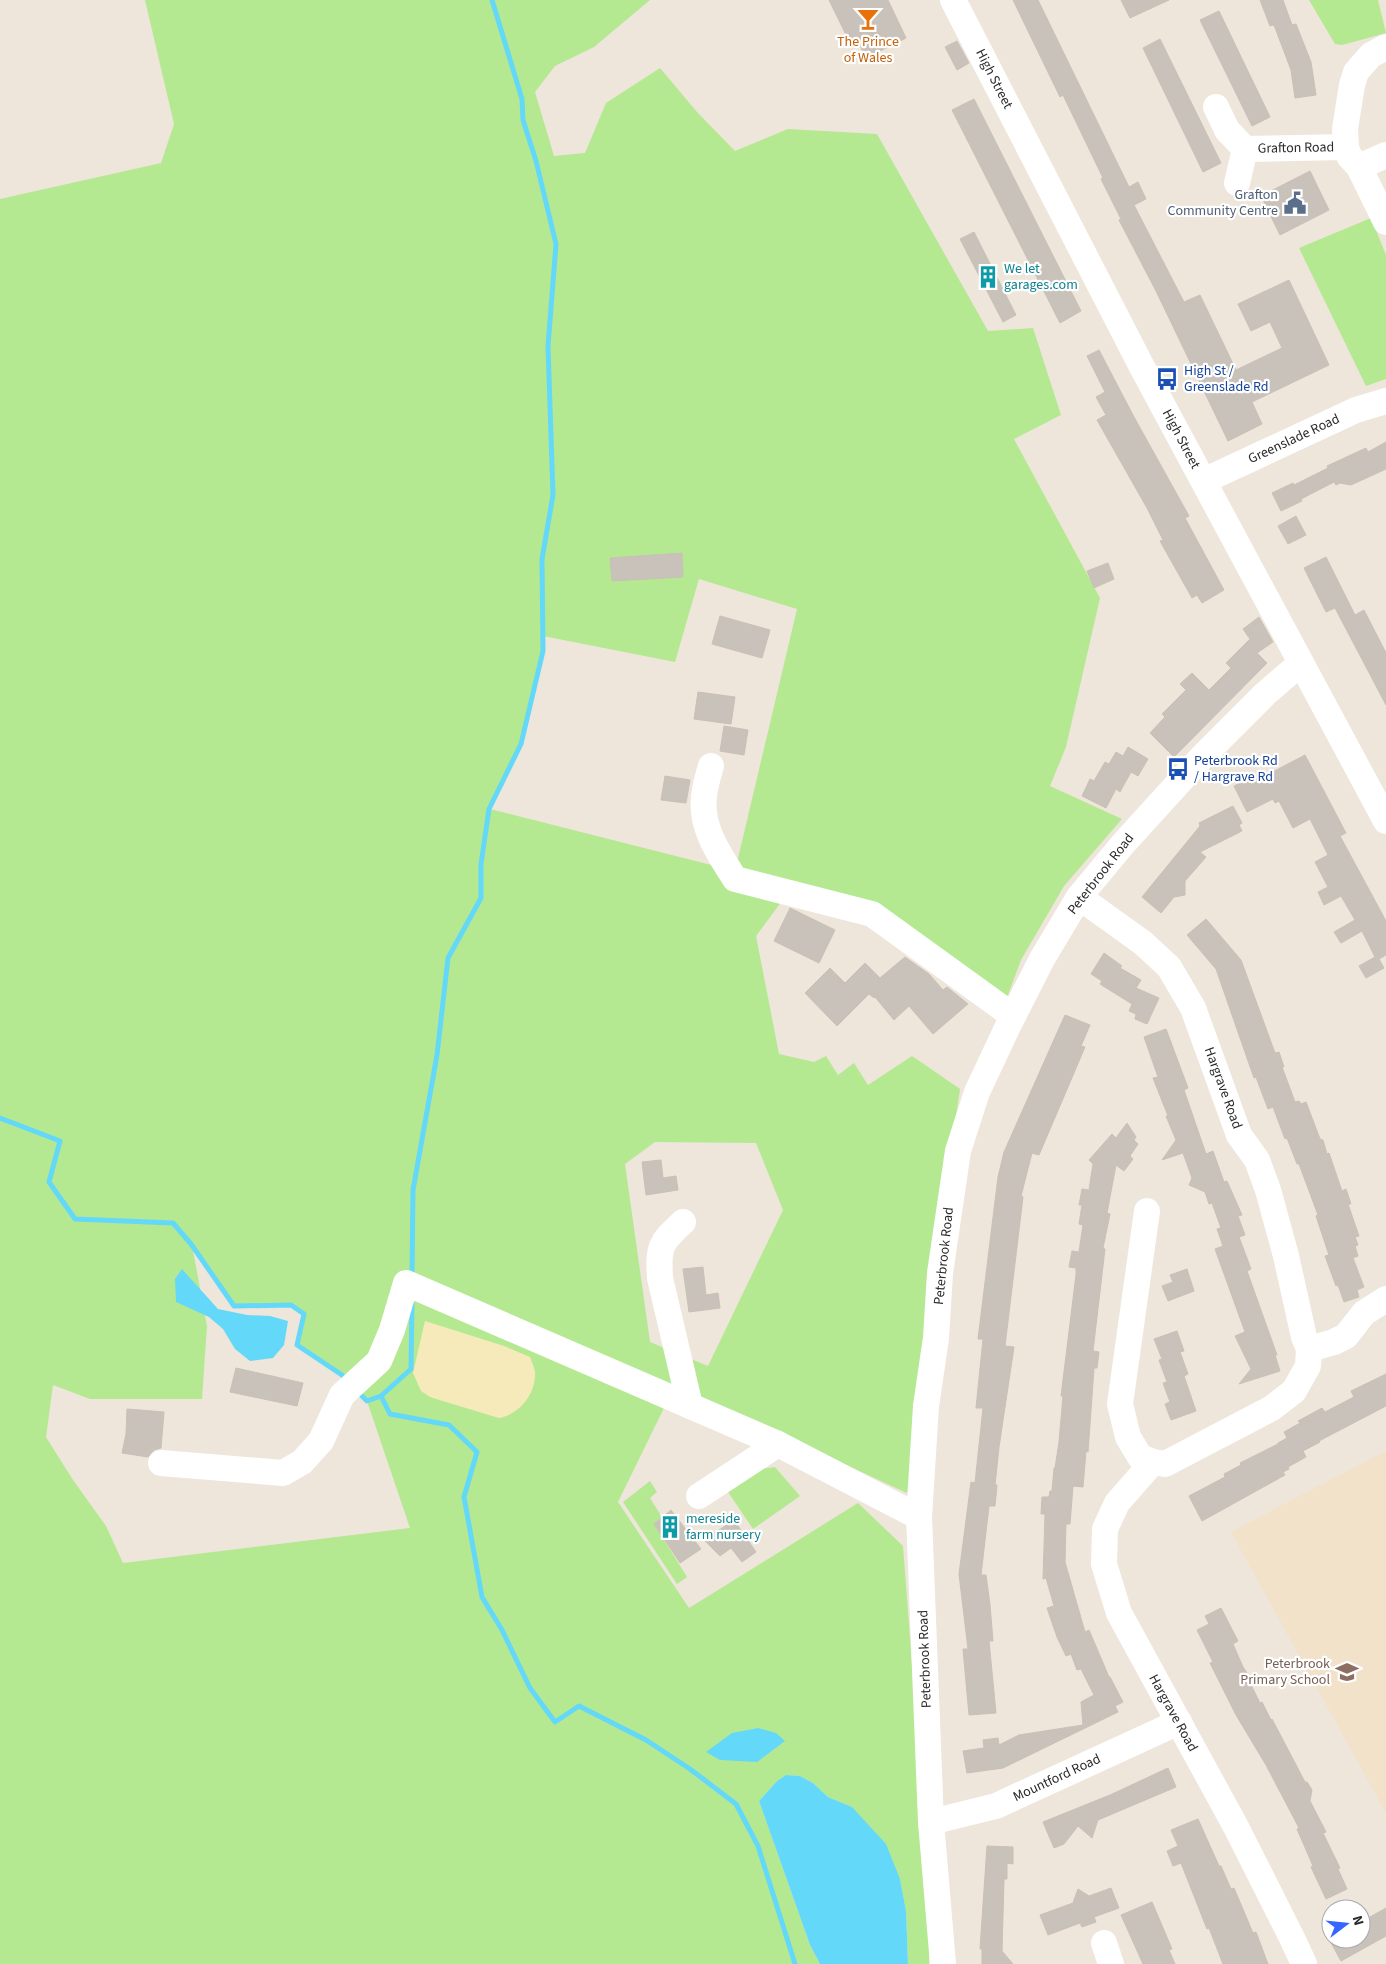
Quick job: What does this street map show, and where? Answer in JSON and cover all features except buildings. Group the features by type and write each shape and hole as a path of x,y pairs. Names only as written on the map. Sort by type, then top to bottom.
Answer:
{"street":[{"name":"High Street","path":"953,0 1142,367 1386,821"},
{"name":"Grafton Road","path":"1386,48 1371,55 1356,72 1348,101 1345,129 1353,157 1386,222"},
{"name":"Grafton Road","path":"1216,107 1227,130 1245,149 1353,157"},
{"name":"Grafton Road","path":"1237,183 1245,149"},
{"path":"1353,157 1386,155"},
{"name":"Greenslade Road","path":"1205,483 1356,410 1386,400"},
{"name":"Peterbrook Road","path":"943,1964 931,1822 920,1517 926,1406 936,1338 940,1273 958,1151 977,1092 1013,1016 1042,959 1079,897 1123,844 1203,756 1265,694 1301,663"},
{"path":"710,766 704,798 705,823 715,848 735,879 872,914 1013,1016"},
{"name":"Hargrave Road","path":"1079,897 1143,943 1169,967 1193,1008 1239,1134 1257,1160 1268,1190 1286,1256 1304,1337 1309,1348 1308,1366 1294,1391 1272,1408 1165,1464 1153,1462 1117,1503 1105,1529 1104,1564 1119,1613 1236,1827 1304,1964"},
{"path":"1146,1211 1120,1404 1128,1437 1140,1457 1153,1462"},
{"path":"683,1222 669,1235 660,1248 659,1260 660,1278 690,1406"},
{"path":"161,1463 283,1473 302,1462 321,1441 342,1396 379,1361 392,1330 396,1312 413,1286 778,1444 920,1517"},
{"path":"1309,1348 1334,1342 1346,1336 1364,1313 1386,1299"},
{"path":"699,1496 778,1444"},
{"name":"Mountford Road","path":"931,1822 996,1806 1178,1722"}],"shaded area":[{"name":"Peterbrook Primary School","path":"1386,1451 1386,1813 1231,1532"}],"green space":[{"path":"145,0 650,0 594,47 555,66 535,92 554,156 585,153 606,103 660,68 697,112 735,151 788,129 877,134 988,331 1033,328 1061,415 1014,439 1100,598 1066,747 1050,786 1122,819 1064,886 1021,960 1000,1016 873,902 793,886 756,936 779,1054 814,1062 826,1056 838,1075 854,1063 868,1085 912,1056 960,1089 929,1303 909,1494 658,1378 664,1408 618,1502 689,1608 858,1503 903,1546 930,1938 929,1964 908,1964 906,1911 900,1879 852,1807 828,1797 813,1783 800,1776 786,1775 777,1781 759,1801 810,1945 820,1964 0,1964 0,199 161,163 174,124","holes":["699,579 797,609 735,871 490,809 521,744 543,651 543,636 675,662","655,1142 756,1143 783,1210 708,1366 650,1342 625,1164","192,1245 234,1306 291,1305 304,1314 297,1345 342,1375 367,1401 410,1528 123,1563 106,1526 73,1480 46,1437 53,1385 90,1399 202,1399 207,1326"]},
{"path":"1309,0 1378,0 1386,33 1342,45 1335,44"},
{"path":"1371,218 1386,255 1386,379 1366,386 1299,248"},
{"path":"775,1467 800,1496 753,1529 728,1492 752,1470"},
{"path":"650,1481 657,1492 650,1498 662,1517 654,1524 687,1577 677,1584 623,1502"}],"sand":[{"path":"425,1321 504,1346 530,1357 535,1376 532,1390 524,1403 513,1413 499,1418 430,1397 421,1391 413,1373"}],"water":[{"path":"182,1269 218,1309 247,1315 270,1316 288,1321 284,1345 273,1358 250,1361 235,1349 223,1329 209,1317 176,1302 175,1279"},
{"path":"758,1728 776,1733 785,1741 757,1762 720,1760 706,1752 732,1733"},
{"path":"786,1775 800,1776 813,1783 828,1797 852,1807 886,1844 900,1879 906,1911 908,1964 820,1964 810,1945 759,1801 777,1781"}],"waterway":[{"path":"412,1278 413,1190 437,1055 448,958 481,898 481,864 489,809 521,744 543,651 542,559 553,495 548,346 556,244 536,161 523,120 522,99 492,0"},
{"path":"0,1118 60,1141 49,1182 75,1219 173,1223 191,1244 234,1306 291,1305 304,1314 297,1345 347,1380"},
{"path":"358,1392 367,1401 381,1396 411,1369 412,1304"},
{"path":"381,1396 390,1414 449,1425 477,1452 464,1497 482,1597 502,1630 530,1688 555,1722 579,1706 646,1740 690,1769 736,1804 758,1846 795,1964"}],"place":[{"name":"The Prince of Wales","path":"868,19"},
{"name":"Grafton Community Centre","path":"1295,203"},
{"name":"We let garages.com","path":"988,277"},
{"name":"High St / Greenslade Rd","path":"1167,379"},
{"name":"Peterbrook Rd / Hargrave Rd","path":"1178,769"},
{"name":"mereside farm nursery","path":"670,1527"},
{"name":"Peterbrook Primary School","path":"1347,1672"}]}
